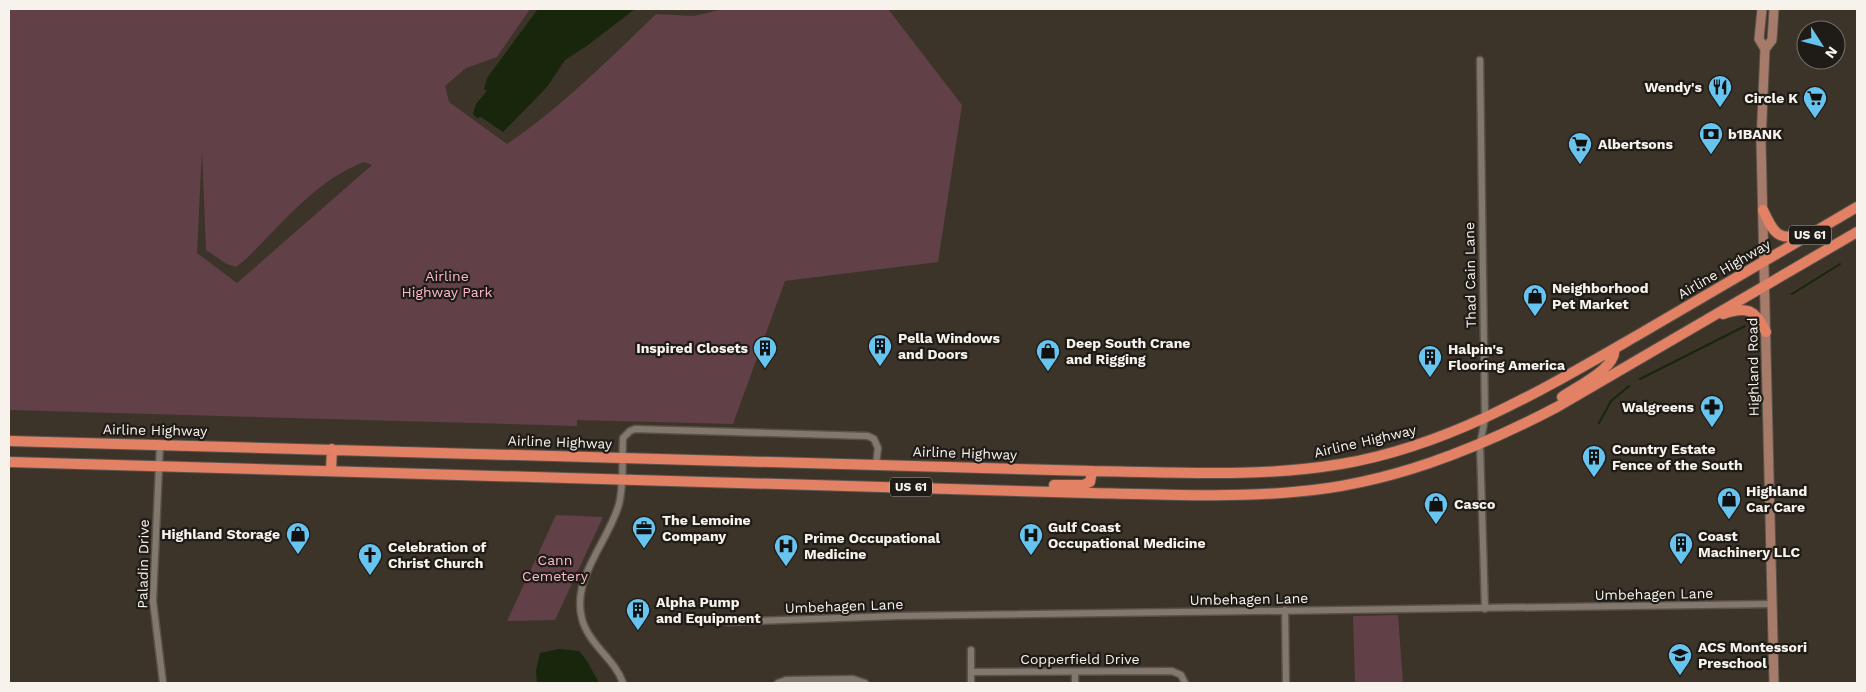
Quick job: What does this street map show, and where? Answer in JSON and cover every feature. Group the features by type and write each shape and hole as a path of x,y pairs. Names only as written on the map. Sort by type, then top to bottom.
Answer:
{"highway":[{"name":"Airline Highway","path":"9,440 1242,474 1342,464 1395,452 1438,438 1485,418 1614,349 1857,207"},
{"path":"1762,210 1774,231 1784,237 1796,236 1830,223"},
{"name":"US 61","path":"9,462 933,488 1233,495 1294,492 1356,483 1422,466 1480,445 1511,431 1557,407 1857,232"},
{"path":"1700,322 1744,309 1755,314 1766,332"},
{"path":"1511,431 1610,364 1615,354 1614,349"},
{"path":"331,470 332,449"},
{"path":"933,488 983,483 1083,485 1090,482 1092,471"}],"main road":[{"name":"Highland Road","path":"1762,9 1759,40 1765,49"},
{"name":"Highland Road","path":"1774,9 1772,40 1765,49 1761,126 1774,683"}],"street":[{"name":"Thad Cain Lane","path":"1480,60 1485,418 1480,445 1485,609"},
{"path":"623,683 615,667 588,634 582,618 580,598 585,580 619,504 623,438 626,434 635,429 868,436 874,439 878,448 876,465"},
{"name":"Paladin Drive","path":"160,444 153,601 163,683"},
{"name":"Umbehagen Lane","path":"727,622 897,616 1772,604"},
{"path":"1285,610 1286,683"},
{"path":"971,650 971,683"},
{"name":"Copperfield Drive","path":"971,672 1172,671 1177,672 1185,682"},
{"path":"1075,672 1075,683"},
{"path":"778,683 786,680 853,679 865,683"}],"green space":[{"name":"Airline Highway Park","path":"9,9 530,9 497,57 466,68 445,86 449,102 507,144 566,98 656,14 694,16 724,9 888,9 962,105 938,262 785,281 733,424 577,420 577,426 9,410","holes":["202,150 206,250 227,264 236,267 315,191 330,180 364,162 372,165 237,283 197,253"]},
{"name":"Cann Cemetery","path":"556,515 603,517 555,620 507,621"},
{"path":"1398,615 1403,683 1355,683 1353,616"}],"shaded area":[{"path":"538,9 635,9 565,60 547,87 503,132 481,117 477,118 473,114 476,104 487,91 484,89 487,78"},
{"path":"559,649 579,651 599,683 537,683 536,671 540,653"}],"waterway":[{"path":"1792,294 1840,264"},
{"path":"1640,379 1745,326"},
{"path":"1599,423 1611,401 1629,386"}],"place":[{"name":"Wendy's","path":"1720,108"},
{"name":"Circle K","path":"1815,119"},
{"name":"b1BANK","path":"1711,155"},
{"name":"Albertsons","path":"1580,165"},
{"name":"Neighborhood Pet Market","path":"1535,317"},
{"name":"Pella Windows and Doors","path":"880,367"},
{"name":"Inspired Closets","path":"765,369"},
{"name":"Deep South Crane and Rigging","path":"1048,372"},
{"name":"Halpin's Flooring America","path":"1430,378"},
{"name":"Walgreens","path":"1712,428"},
{"name":"Country Estate Fence of the South","path":"1594,478"},
{"name":"Highland Car Care","path":"1729,520"},
{"name":"Casco","path":"1436,525"},
{"name":"The Lemoine Company","path":"644,549"},
{"name":"Highland Storage","path":"298,555"},
{"name":"Gulf Coast Occupational Medicine","path":"1031,556"},
{"name":"Coast Machinery LLC","path":"1681,565"},
{"name":"Prime Occupational Medicine","path":"786,567"},
{"name":"Celebration of Christ Church","path":"370,576"},
{"name":"Alpha Pump and Equipment","path":"638,631"},
{"name":"ACS Montessori Preschool","path":"1680,676"}]}
